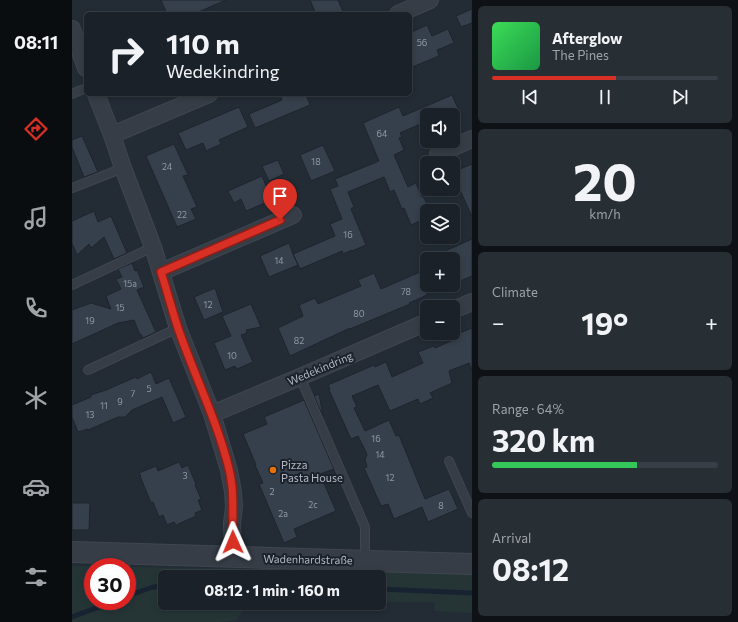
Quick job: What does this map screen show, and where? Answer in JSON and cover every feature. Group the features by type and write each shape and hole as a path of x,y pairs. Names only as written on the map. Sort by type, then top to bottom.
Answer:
{"street":[{"path":"403,12 430,0"},
{"path":"72,29 84,62"},
{"path":"97,96 161,272 178,328 212,414 229,470 234,507 232,523 233,557"},
{"path":"112,135 204,96"},
{"path":"438,154 472,139"},
{"path":"161,272 293,215"},
{"path":"460,307 472,302"},
{"name":"Wedekindring","path":"212,414 420,325"},
{"name":"Wadenhardstraße","path":"72,552 472,564"}],"lane":[{"path":"72,94 84,89"},
{"path":"72,188 123,168"},
{"path":"72,285 152,247"},
{"path":"88,370 178,328"},
{"path":"300,377 365,527 366,560"},
{"path":"449,461 472,513"}],"shaded area":[{"path":"72,566 84,566 84,610 136,610 136,567 339,570 158,570 158,610 242,610 237,620 220,622 72,622"},
{"path":"386,571 472,572 472,613 435,611 434,602 386,602"}],"building":[{"path":"161,0 226,0 199,12 166,12"},
{"path":"310,0 338,0 343,12 315,12"},
{"path":"472,9 472,23 461,27 456,16"},
{"path":"427,25 432,36 448,29 454,43 437,50 439,56 412,67 412,32"},
{"path":"452,95 458,108 422,108"},
{"path":"281,96 307,96 310,105 255,128 249,114 282,100"},
{"path":"239,107 248,127 219,140 221,144 206,151 203,143 186,150 178,133"},
{"path":"399,107 403,116 420,109 420,124 400,133 402,137 399,138 404,150 394,155 408,187 416,183 420,196 423,196 427,204 420,204 420,221 411,225 394,190 390,192 384,177 348,192 354,207 351,209 366,245 343,254 342,251 300,269 293,254 335,236 330,224 342,219 330,189 338,186 335,179 379,161 363,123"},
{"path":"82,136 98,172 84,177 72,147 72,140"},
{"path":"174,144 188,175 183,176 197,207 191,209 196,219 177,227 146,156"},
{"path":"323,145 335,171 311,181 300,155"},
{"path":"278,160 284,174 269,181 262,166"},
{"path":"472,164 472,217 460,190 460,169"},
{"path":"262,176 272,200 246,211 241,199 234,203 228,191"},
{"path":"94,211 98,222 111,216 127,253 114,259 104,237 91,248 89,244 77,255 72,243 72,221"},
{"path":"472,239 472,276 460,281 460,252 443,252"},
{"path":"289,243 298,265 269,277 260,256"},
{"path":"132,263 135,271 137,270 144,287 137,290 156,332 143,338 141,334 140,335 134,320 118,323 72,344 72,310 91,303 111,309 106,296 121,289 116,279 122,277 118,269"},
{"path":"420,272 420,292 427,292 427,295 409,303 410,304 350,328 290,356 278,328 303,316 299,305 315,298 318,304 361,286 358,280 374,273 381,289"},
{"path":"215,288 223,312 204,320 194,297"},
{"path":"251,304 261,327 246,330 247,333 241,335 253,362 237,369 235,366 225,370 214,343 231,336 222,316"},
{"path":"472,328 472,370 469,363 449,371 452,383 430,393 433,398 420,404 418,399 390,411 378,385 352,396 357,407 354,408 365,431 389,420 396,436 399,435 425,499 449,489 458,509 428,522 422,507 394,519 388,504 381,506 364,468 367,467 365,459 367,455 365,450 358,436 351,439 328,385 374,365 375,367 386,362 392,377 423,363 418,352 434,346 435,348 453,340 460,340 460,333"},
{"path":"151,372 156,384 169,378 186,417 173,423 162,397 132,410 125,417 118,417 88,430 78,432 72,417 72,405 91,397 91,395 136,377 137,379"},
{"path":"319,394 323,416 314,396"},
{"path":"304,400 334,469 320,474 336,511 294,529 297,537 284,543 259,484 263,483 243,434 267,424 264,417"},
{"path":"179,462 182,468 188,465 201,499 198,500 202,510 195,513 196,516 176,525 174,522 167,525 163,515 159,517 153,502 151,503 139,473 156,466 158,471"},
{"path":"72,503 90,503 89,530 72,530"}],"waterway":[{"path":"136,593 158,587"},
{"path":"386,589 472,593"},
{"path":"72,617 91,610"}],"place":[{"name":"Pizza Pasta House","path":"273,470"}],"route":[{"path":"233,542 232,523 234,507 229,470 212,414 178,328 161,272 280,220"}]}
